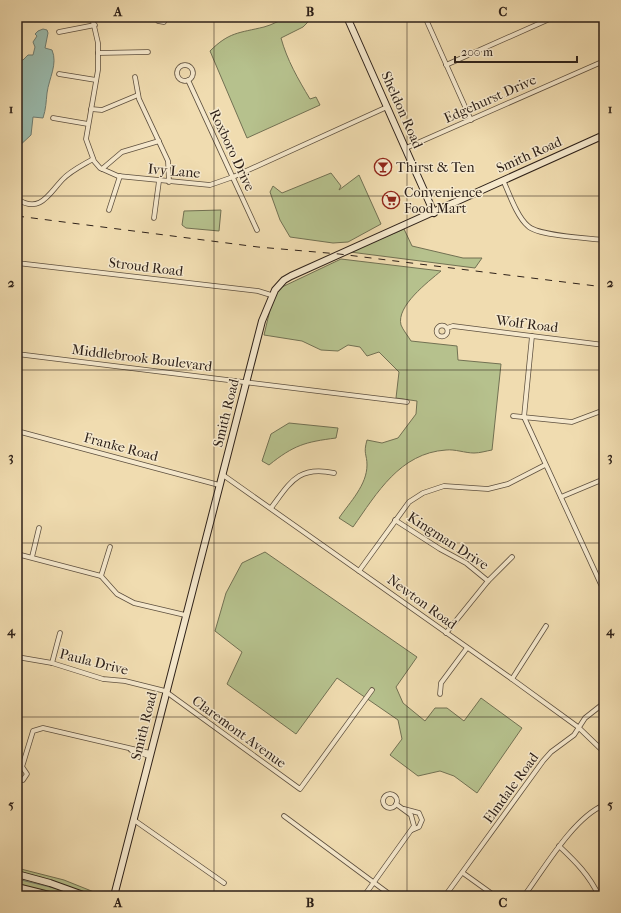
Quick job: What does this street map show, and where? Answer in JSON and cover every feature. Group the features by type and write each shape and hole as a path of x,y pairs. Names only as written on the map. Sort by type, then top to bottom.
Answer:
{"main road":[{"name":"Sheldon Road","path":"347,17 434,213"},
{"name":"Smith Road","path":"114,896 165,691 219,485 223,475 262,319 271,296 280,284 292,276 604,135"},
{"path":"17,874 50,883 86,896"},
{"path":"17,887 52,896"}],"street":[{"name":"Ivy Lane","path":"92,17 95,25 98,53 96,80 86,139 93,159 102,169 120,176 210,185 233,177 387,107"},
{"path":"156,17 158,21 161,22 164,22 166,17"},
{"path":"425,17 471,120"},
{"path":"446,65 554,17"},
{"path":"59,32 95,25"},
{"path":"98,53 148,52"},
{"name":"Edgehurst Drive","path":"406,148 604,61"},
{"path":"60,74 96,80"},
{"path":"135,77 138,95 168,162 170,182"},
{"name":"Roxboro Drive","path":"188,80 257,230"},
{"path":"90,109 102,110 138,95"},
{"path":"53,118 88,124"},
{"path":"102,169 122,152 159,141"},
{"path":"17,199 29,204 43,202 49,197 62,180 93,159"},
{"path":"109,210 120,176"},
{"path":"503,180 521,217 528,227 542,232 604,240"},
{"path":"154,218 159,181"},
{"name":"Stroud Road","path":"17,263 258,291 271,296"},
{"name":"Wolf Road","path":"447,328 453,326 604,345"},
{"path":"532,336 524,417 604,592"},
{"name":"Middlebrook Boulevard","path":"17,354 407,402"},
{"path":"513,416 572,422 604,410"},
{"name":"Franke Road","path":"17,431 219,485"},
{"path":"359,571 409,502 423,493 444,486 488,489 508,484 545,465"},
{"path":"271,508 295,477 306,472 320,470 334,473"},
{"name":"Newton Road","path":"223,475 512,679 578,727 604,752"},
{"path":"561,497 604,479"},
{"name":"Kingman Drive","path":"396,520 440,549 466,563 488,581"},
{"path":"32,557 39,528"},
{"path":"101,576 110,547"},
{"path":"17,554 101,576 117,594 134,603 185,615"},
{"path":"446,633 488,581 512,557"},
{"path":"512,679 546,626"},
{"path":"52,664 60,633"},
{"path":"440,694 441,683 467,648"},
{"name":"Paula Drive","path":"17,657 52,664 103,679 125,681 165,691"},
{"name":"Claremont Avenue","path":"165,691 300,789 372,690"},
{"name":"Elmdale Road","path":"446,896 543,761 551,752 574,735 585,718 604,703"},
{"path":"17,779 22,780 26,777 27,772 19,768 30,736 33,731 43,728 150,755"},
{"path":"364,896 412,830 414,821 410,815 396,804"},
{"path":"524,896 559,846 585,816 604,805"},
{"path":"402,809 419,813 422,820 419,827 412,830"},
{"path":"284,816 392,896"},
{"path":"134,820 224,883"},
{"path":"559,846 581,866 592,882 599,896"},
{"path":"464,873 495,896"}],"green space":[{"path":"288,17 313,17 303,27 281,38 297,77 310,99 316,97 320,105 247,138 210,51 223,40 235,34 267,26"},
{"path":"331,173 341,186 339,190 359,175 381,224 348,242 333,243 290,237 280,220 270,192 273,186 282,193"},
{"path":"221,210 219,231 186,228 182,225 184,211"},
{"path":"404,229 412,246 463,258 482,258 475,268 350,252"},
{"path":"341,259 441,271 414,295 403,310 401,325 404,331 411,341 457,346 458,360 501,364 492,450 474,453 446,450 430,453 415,459 391,477 371,501 353,527 339,518 357,493 364,479 367,465 365,451 367,440 382,443 398,438 416,414 417,401 396,398 399,372 379,352 367,356 360,347 348,345 338,351 321,350 302,341 264,335 274,293 282,287"},
{"path":"289,423 338,428 336,438 316,441 300,446 286,453 269,465 262,461 271,434"},
{"path":"265,552 417,657 396,687 403,703 425,721 435,708 447,708 464,721 481,698 522,728 477,793 454,776 440,771 418,776 390,755 402,739 398,720 337,678 296,734 227,684 242,652 215,631 226,593 242,563"},
{"path":"17,868 64,880 104,896 27,896 17,894"}],"shaded area":[{"path":"43,29 47,30 48,33 45,48 52,50 54,55 54,66 48,87 45,112 43,118 33,117 31,135 17,148 17,60 23,60 28,55 33,55 35,47 33,42 37,36 35,34"}],"waterway":[{"path":"17,879 54,888"}],"railway":[{"path":"17,216 258,247 339,254 604,287"}],"place":[{"name":"Thirst & Ten","path":"383,167"},
{"name":"Convenience Food Mart","path":"391,200"}]}
